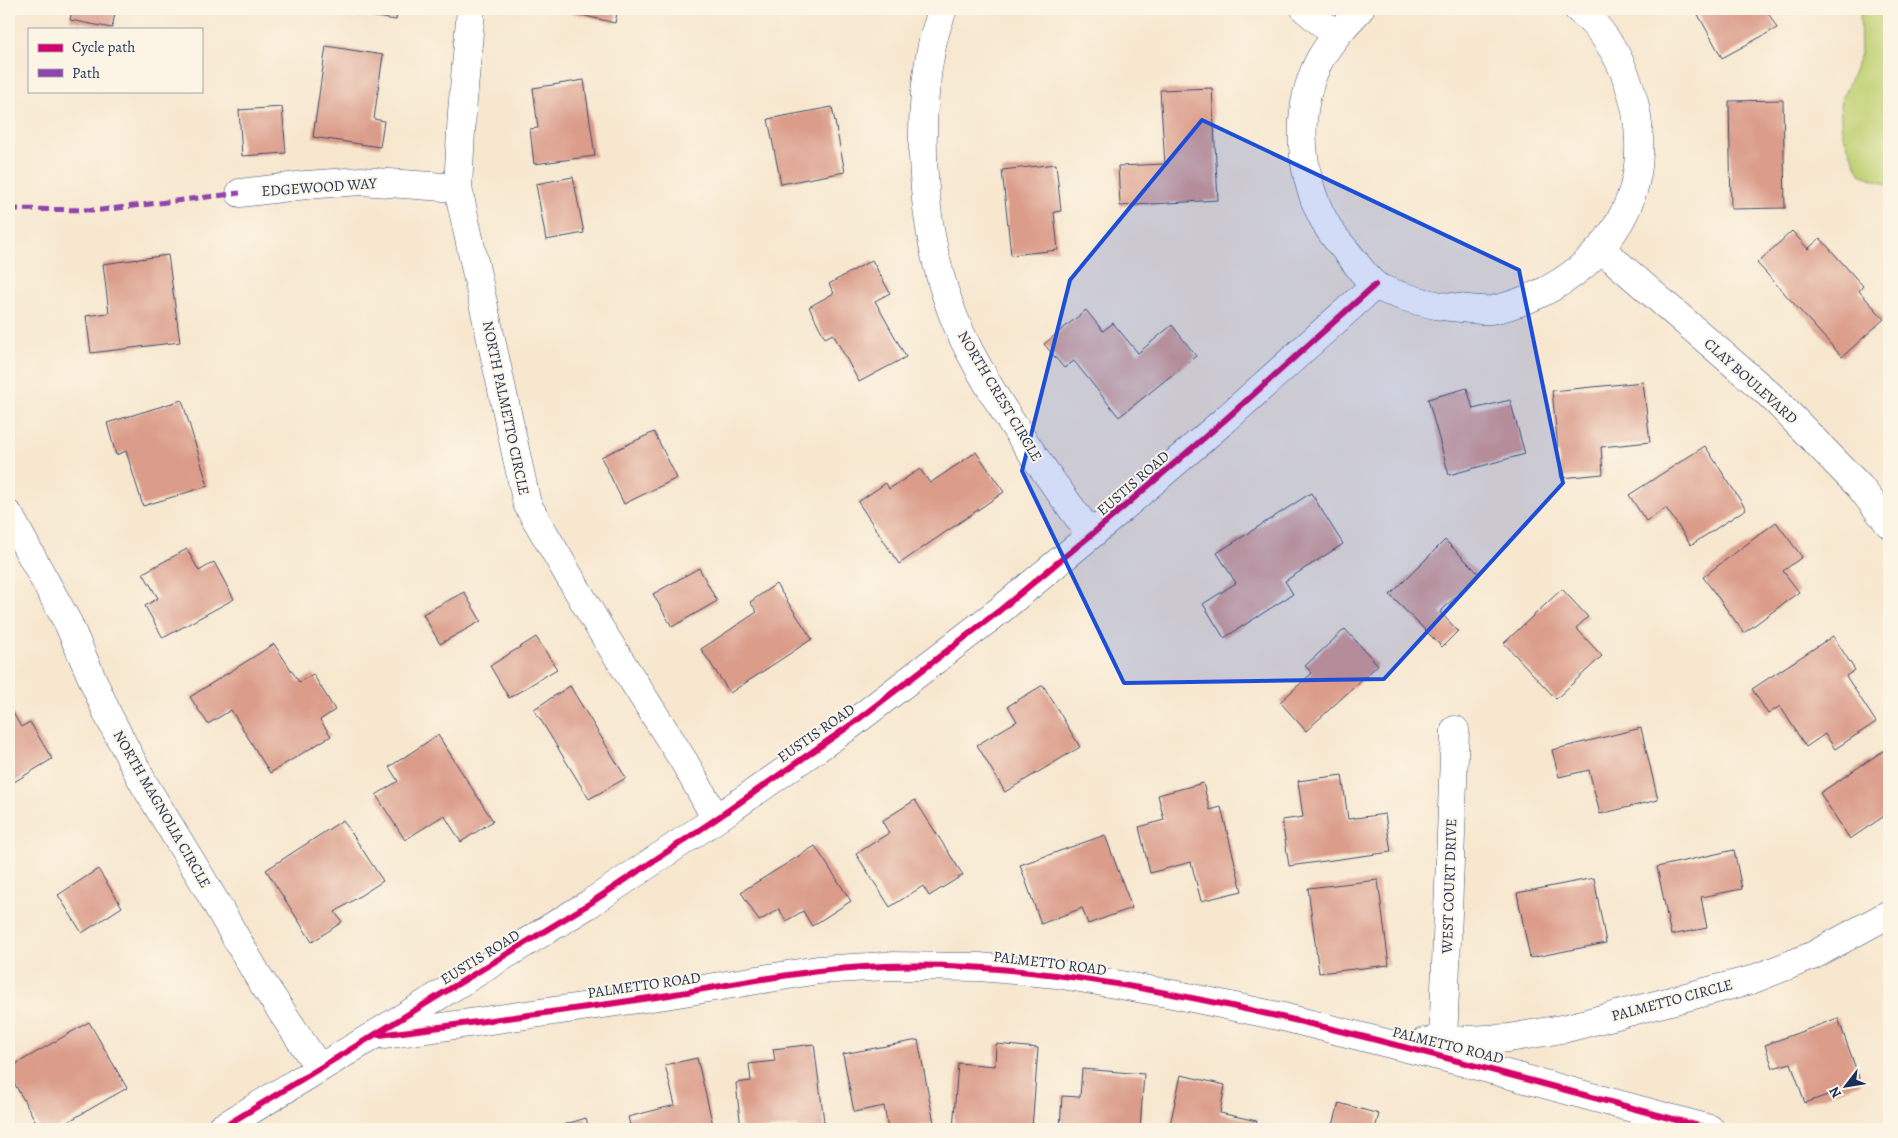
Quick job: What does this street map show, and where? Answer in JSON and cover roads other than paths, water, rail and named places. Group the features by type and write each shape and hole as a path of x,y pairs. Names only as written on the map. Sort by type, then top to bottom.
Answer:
{"street":[{"name":"NORTH PALMETTO CIRCLE","path":"471,9 462,112 458,188 527,504 599,627 686,763 716,819"},
{"name":"NORTH CREST CIRCLE","path":"943,9 932,44 924,103 923,163 927,212 936,260 954,318 969,352 1026,447 1091,535"},
{"path":"1305,9 1336,35"},
{"path":"1360,9 1336,35 1319,61 1305,99 1302,132 1304,156 1312,191 1329,230 1374,285 1426,304 1490,310 1514,304 1547,291 1576,272 1601,249 1621,222 1632,199 1639,169 1640,136 1635,102 1626,74 1608,43 1586,15 1578,9"},
{"name":"EDGEWOOD WAY","path":"240,193 361,181 458,188"},
{"name":"CLAY BOULEVARD","path":"1601,249 1771,396 1859,486 1889,524"},
{"name":"EUSTIS ROAD","path":"220,1129 589,904 716,819 852,724 999,611 1091,535 1226,419 1374,285"},
{"name":"NORTH MAGNOLIA CIRCLE","path":"9,514 68,623 108,715 144,784 258,976 319,1068"},
{"name":"WEST COURT DRIVE","path":"1442,1042 1455,730"},
{"name":"PALMETTO CIRCLE","path":"1396,1045 1402,1043 1509,1038 1567,1028 1751,980 1812,956 1889,914"},
{"name":"PALMETTO ROAD","path":"374,1036 666,996 818,970 896,966 979,967 1057,974 1178,995 1284,1017 1710,1129"}]}
